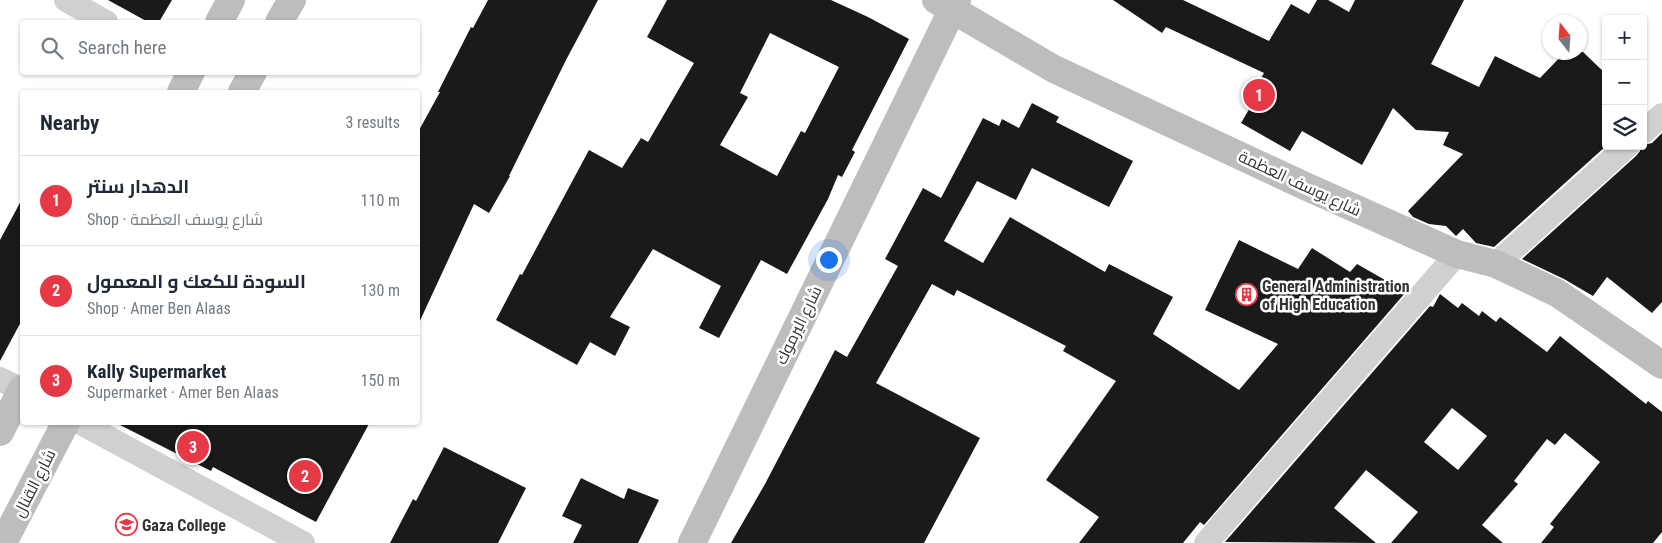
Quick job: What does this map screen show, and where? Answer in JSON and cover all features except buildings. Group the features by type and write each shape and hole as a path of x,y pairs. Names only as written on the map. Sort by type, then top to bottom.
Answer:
{"street":[{"path":"66,0 102,20"},
{"path":"220,20 231,0"},
{"path":"281,20 292,0"},
{"name":"شارع يوسف العظمة","path":"949,3 1054,68 1296,182 1457,254 1496,264 1558,293 1662,365"},
{"name":"شارع اليرموك","path":"692,543 949,3"},
{"path":"181,90 189,75"},
{"path":"243,90 251,75"},
{"path":"1647,128 1662,115"},
{"path":"1496,264 1623,150"},
{"path":"1206,543 1457,254"},
{"path":"0,379 20,389"},
{"path":"0,432 20,394"},
{"name":"شارع القنال","path":"3,543 64,425"},
{"path":"85,425 303,543"}],"place":[{"name":"الدهدار سنتر","path":"1259,95"},
{"name":"General Administration of High Education","path":"1246,295"},
{"name":"Kally Supermarket","path":"193,447"},
{"name":"السودة للكعك و المعمول","path":"305,476"},
{"name":"Gaza College","path":"126,525"}]}
